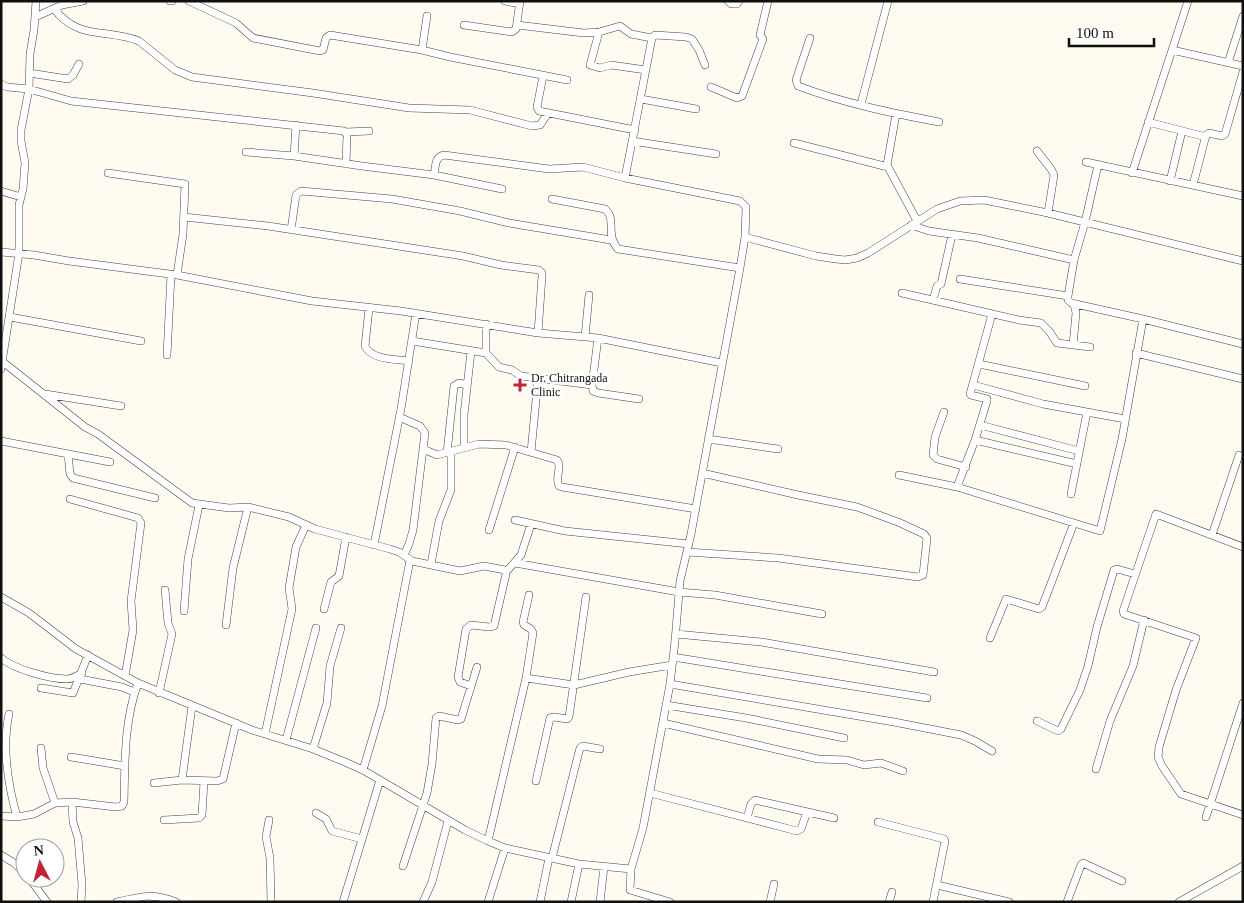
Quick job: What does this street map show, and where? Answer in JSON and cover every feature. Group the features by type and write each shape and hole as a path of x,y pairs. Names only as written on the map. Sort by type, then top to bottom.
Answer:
{"street":[{"path":"36,1 28,89 21,130 25,163 19,205 19,253 2,366 44,394 85,427 98,434 187,501 199,505 248,508 289,517 306,525 346,538 390,549 407,557 460,571 484,566 506,572"},
{"path":"35,17 62,5 83,1"},
{"path":"189,1 236,23 250,36 263,41 320,51 323,50 326,38 330,35 422,50 566,80"},
{"path":"464,25 509,32 514,31 520,2 505,1"},
{"path":"728,1 733,4 737,4 739,1"},
{"path":"711,87 737,98 742,96 763,39 760,35 768,1"},
{"path":"861,104 888,1"},
{"path":"1132,173 1187,2"},
{"path":"54,9 61,18 71,25 97,33 139,41 175,70 192,77 409,108 470,110 532,126 540,125 548,113"},
{"path":"422,50 427,16"},
{"path":"1228,63 1243,16"},
{"path":"516,25 575,32 599,32 622,27 631,34 652,38 655,35 690,38 699,50 705,65"},
{"path":"599,32 590,65 600,68 611,65 646,70"},
{"path":"625,178 652,38"},
{"path":"810,38 796,84 813,92 896,114 939,122"},
{"path":"1172,50 1243,66"},
{"path":"29,73 68,79 71,78 78,64"},
{"path":"1193,185 1206,137 1209,133 1222,136 1225,134 1243,72"},
{"path":"543,76 537,109 540,112 635,130"},
{"path":"1,84 7,87 28,89 71,101 296,124 346,132 369,131"},
{"path":"641,99 696,110"},
{"path":"896,114 887,162 914,223 928,231 978,238 1074,260"},
{"path":"1148,122 1206,137"},
{"path":"294,156 296,124"},
{"path":"1170,181 1182,131"},
{"path":"346,132 348,135 346,164"},
{"path":"632,140 716,154"},
{"path":"794,142 888,167"},
{"path":"1037,151 1052,169 1054,176 1048,213"},
{"path":"246,152 294,156 434,175 502,189"},
{"path":"434,175 436,160 444,155 549,169 584,167 625,178 740,201 746,207 745,237 740,268 696,509 680,581 670,684 643,828 631,869 630,890 670,902"},
{"path":"1086,162 1243,196"},
{"path":"1098,165 1074,260 1068,300 1074,304 1243,344"},
{"path":"108,173 183,182 186,187 183,234 174,275 167,355"},
{"path":"1,191 21,197"},
{"path":"292,230 296,195 301,191 392,199 460,211 509,224 611,240"},
{"path":"552,199 608,211 611,240 622,251 740,268"},
{"path":"745,237 845,260 857,258 868,253 937,209 960,201 984,200 1048,213 1243,261"},
{"path":"184,217 292,230 463,256 501,265 539,270 542,276 538,333"},
{"path":"933,300 937,286 941,284 952,235"},
{"path":"1,252 174,275 312,301 416,313 538,333 598,338 722,364"},
{"path":"960,279 1068,296"},
{"path":"902,293 1019,320 1041,323 1057,343 1090,347"},
{"path":"585,337 588,295"},
{"path":"1074,304 1076,313 1074,345"},
{"path":"369,308 366,350 375,355 409,361"},
{"path":"374,545 399,417 416,313"},
{"path":"958,487 987,400 971,395 992,314"},
{"path":"10,317 141,341"},
{"path":"899,474 958,487 1099,531 1102,529 1125,419 1142,319"},
{"path":"486,324 486,353"},
{"path":"598,338 592,385 594,392 639,399"},
{"path":"412,342 486,353 499,367 512,370 521,376 592,385"},
{"path":"464,447 464,415 471,351"},
{"path":"1136,353 1243,379"},
{"path":"979,364 1085,386"},
{"path":"531,452 538,379"},
{"path":"431,564 439,521 451,490 449,452 454,386 459,383 467,385"},
{"path":"973,385 1043,404 1125,419"},
{"path":"44,394 121,406"},
{"path":"944,412 935,437 933,455 937,459 966,467"},
{"path":"1072,494 1087,412"},
{"path":"363,770 375,735 382,706 409,544 413,530 425,433 423,429 399,417"},
{"path":"980,425 1079,450"},
{"path":"708,439 778,449"},
{"path":"975,440 1077,464"},
{"path":"1,441 110,462"},
{"path":"423,449 437,455 479,444 515,447 559,461 557,482 559,486 696,509"},
{"path":"489,530 515,447"},
{"path":"68,454 70,474 73,478 155,498"},
{"path":"1212,535 1239,455"},
{"path":"687,552 778,558 918,577 922,574 928,538 924,534 898,522 857,506 798,495 702,473"},
{"path":"70,499 138,518 142,522 132,601 133,630 125,676"},
{"path":"184,611 188,558 199,505"},
{"path":"226,625 233,568 248,508"},
{"path":"1243,547 1156,514 1123,612 1196,638 1176,690 1159,746 1158,757 1180,792 1243,815"},
{"path":"515,520 565,531 689,544"},
{"path":"990,638 1006,599 1039,608 1042,607 1074,523"},
{"path":"471,686 460,682 458,677 466,629 471,625 494,626 506,572 522,555 531,524"},
{"path":"265,734 292,609 289,588 296,547 306,525"},
{"path":"324,609 331,582 339,576 346,538"},
{"path":"515,563 679,592 716,595 822,614"},
{"path":"1037,721 1058,731 1061,729 1080,690 1088,666 1097,627 1114,570 1117,569 1135,574"},
{"path":"159,693 172,634 168,623 165,590"},
{"path":"488,841 526,678 532,633 531,629 524,625 523,622 529,595"},
{"path":"1,597 29,613 76,649 138,683 192,706 265,734 312,749 363,770 448,821 488,841 505,848 579,864 631,869"},
{"path":"536,781 550,720 554,717 568,718 586,597"},
{"path":"1096,769 1110,722 1133,666 1144,620"},
{"path":"286,740 316,628"},
{"path":"312,749 327,703 330,666 341,628"},
{"path":"676,634 761,642 934,672"},
{"path":"41,688 73,693 88,655"},
{"path":"1,658 16,668 67,679 81,676 134,692"},
{"path":"526,678 574,685 673,661 927,698"},
{"path":"403,866 424,806 432,764 437,717 460,720 477,667"},
{"path":"1,816 17,818 34,814 55,803 72,802 122,806 124,802 128,717 138,683"},
{"path":"670,684 894,722 961,736 976,741 992,751"},
{"path":"1206,817 1243,703"},
{"path":"666,705 746,718 844,738"},
{"path":"182,780 192,706"},
{"path":"9,714 6,729 6,747 11,795 17,818"},
{"path":"154,783 182,780 217,781 223,779 236,723"},
{"path":"663,723 818,759 846,760 864,765 883,763 903,771"},
{"path":"540,902 580,748 583,746 600,749"},
{"path":"41,748 43,768 55,803"},
{"path":"71,757 125,766"},
{"path":"343,902 380,780"},
{"path":"164,820 199,818 202,811 204,781"},
{"path":"650,793 797,831 801,829 806,812"},
{"path":"747,818 751,804 755,800 834,818"},
{"path":"72,802 73,822 78,838 82,885 81,902"},
{"path":"316,813 326,819 332,831 362,839"},
{"path":"269,820 266,837 270,858 271,902"},
{"path":"423,902 432,882 448,821"},
{"path":"878,822 944,839 945,842 933,902"},
{"path":"488,902 505,848"},
{"path":"1,855 15,864"},
{"path":"1068,902 1083,863 1122,881"},
{"path":"571,902 579,864"},
{"path":"1179,902 1243,866"},
{"path":"600,902 604,867"},
{"path":"770,902 774,884"},
{"path":"937,885 1009,902"},
{"path":"36,888 47,902"},
{"path":"889,902 892,892"},
{"path":"117,902 143,896 152,896 176,902"}],"place":[{"name":"Dr. Chitrangada Clinic","path":"520,385"}]}
